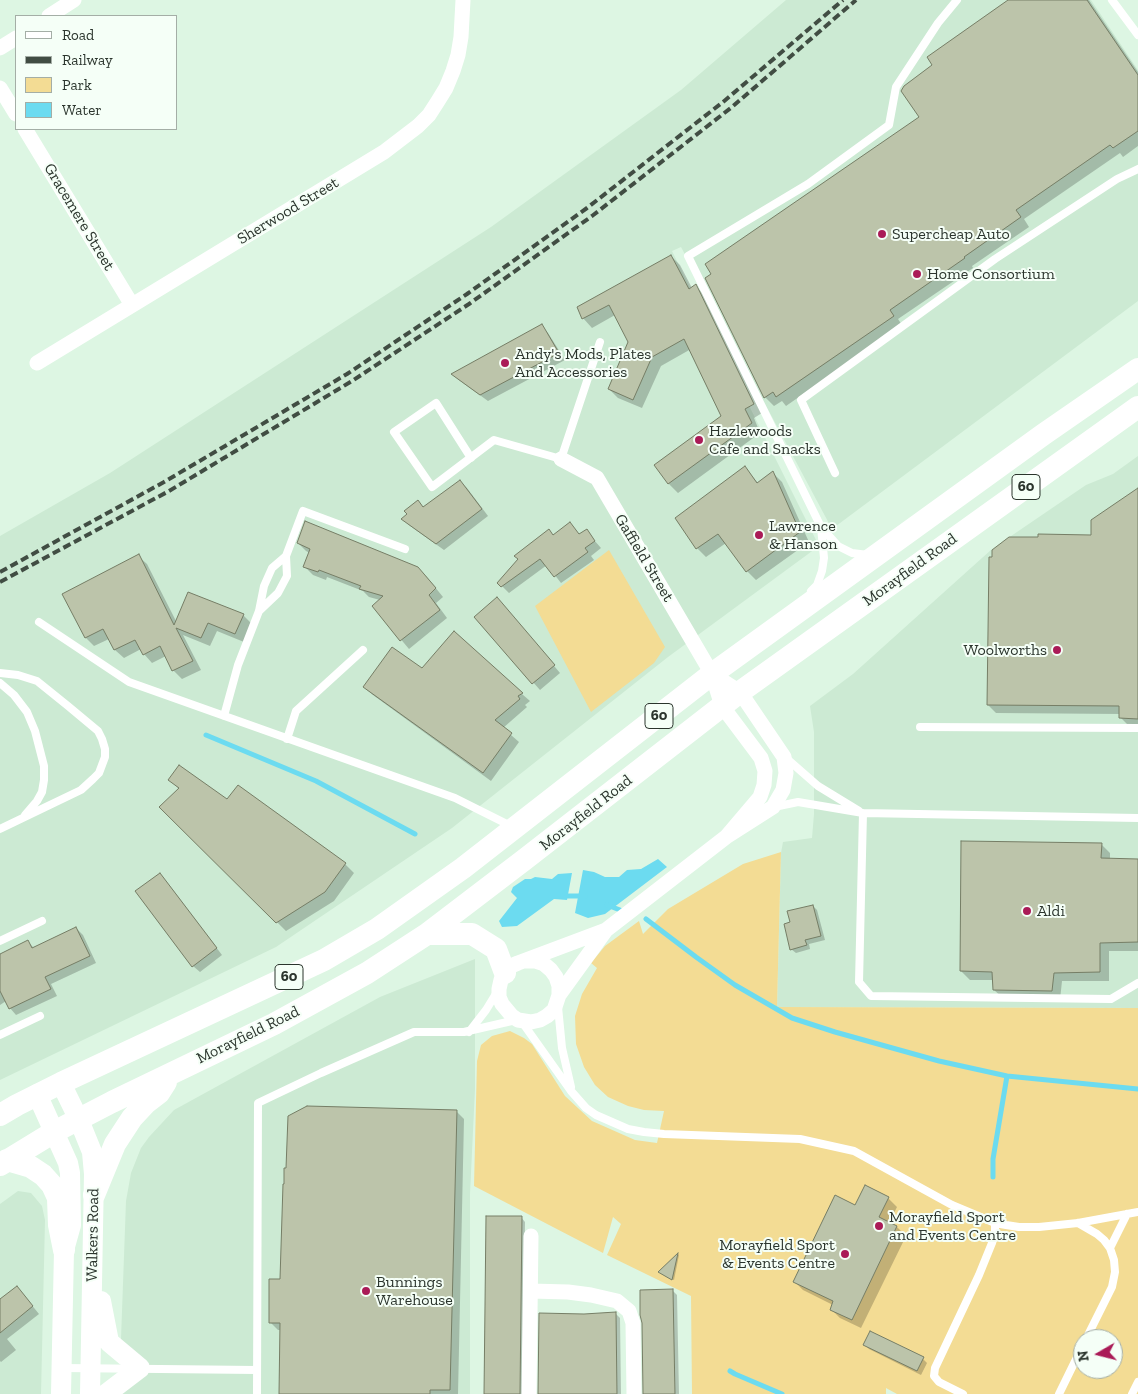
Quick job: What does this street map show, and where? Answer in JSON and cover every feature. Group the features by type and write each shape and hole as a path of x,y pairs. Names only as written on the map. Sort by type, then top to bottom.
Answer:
{"main road":[{"name":"Morayfield Road","path":"0,1115 38,1094 324,960 378,929 515,828 712,674 1044,434 1138,369"},
{"name":"Morayfield Road","path":"3,1163 54,1132 172,1072 274,1024 367,973 427,934 740,692 1138,407"},
{"path":"427,934 472,934 496,949 502,981"},
{"path":"94,1195 115,1144 132,1118 146,1103 159,1094 172,1072"},
{"name":"Walkers Road","path":"61,1083 92,1152 94,1195 90,1394"},
{"name":"Walkers Road","path":"38,1094 68,1163 70,1173 71,1225 64,1250 62,1394"},
{"path":"3,1163 31,1167 43,1175 52,1186 58,1198 59,1225 64,1250"},
{"path":"93,1258 107,1338 113,1346 140,1368 106,1394"}],"street":[{"path":"51,15 74,0"},
{"name":"Sherwood Street","path":"37,363 384,152 418,126 429,115 438,101 453,71 461,37 463,0"},
{"path":"0,48 15,39"},
{"path":"0,88 15,112"},
{"name":"Gracemere Street","path":"26,130 132,306"},
{"name":"Gaffield Street","path":"561,459 597,478 712,674"},
{"path":"606,930 559,999 554,1010 547,1016 532,1022 520,1020 512,1016 502,1004 499,997 502,981 511,966 606,930 726,837 773,807 782,790 786,773 784,757 740,692 712,674"},
{"path":"712,674 722,706 761,758 765,771 764,785 760,797 726,837"},
{"path":"526,961 544,964 551,970 559,986 559,999"},
{"path":"529,1394 531,1236"},
{"path":"531,1291 568,1292 617,1300 629,1311 633,1322 634,1394"}],"lane":[{"path":"878,554 862,555 852,553 838,546 821,526 688,256 808,184 890,125 896,87 938,23 958,0"},
{"path":"1112,0 1138,35"},
{"path":"835,473 801,400 995,258 1117,179 1138,168"},
{"path":"471,458 436,403 394,432 432,487 471,458 494,440 561,459 600,342"},
{"path":"259,611 278,592 287,576 286,556 303,511 405,549"},
{"path":"792,616 816,585 822,571 824,558 821,526"},
{"path":"224,716 238,665 259,611 264,586 272,568 286,556"},
{"path":"39,622 129,682 455,798 515,828"},
{"path":"287,739 296,711 363,650"},
{"path":"0,673 18,675 36,681 98,731 105,749 105,757 99,772 81,790 0,829"},
{"path":"0,683 14,695 27,712 35,731 44,766 42,792 37,801 22,818"},
{"path":"920,727 1138,728"},
{"path":"784,757 818,786 863,813"},
{"path":"773,807 798,802 863,813 1138,818"},
{"path":"863,813 859,982 871,996 1111,999 1138,983"},
{"path":"0,941 42,921"},
{"path":"469,1032 486,1010 502,981"},
{"path":"559,999 562,1048 572,1090"},
{"path":"0,1035 40,1016"},
{"path":"257,1394 258,1103 320,1073 414,1032 469,1032 520,1020 586,1108 596,1115 628,1129 664,1134 800,1139 854,1151 952,1204 995,1222 1019,1227 1038,1227 1078,1223 1138,1212"},
{"path":"1110,1248 1126,1214"},
{"path":"963,1394 939,1382 934,1376 934,1368 979,1275 992,1243 995,1233 995,1222"},
{"path":"1078,1223 1104,1240 1110,1248 1114,1260 1115,1272 1112,1287 1091,1329"},
{"path":"1059,1394 1073,1365"},
{"path":"62,1368 257,1370"},
{"path":"1132,1394 1138,1382"}],"shaded area":[{"path":"786,0 1091,0 1138,70 1138,301 832,529 681,247 672,251 819,546 668,657 452,828 276,947 0,1080 0,536 110,473 491,227 681,90"},
{"path":"1138,456 1138,1008 777,1007 781,853 783,842 812,838 814,814 814,732 810,706 853,674 992,549 1086,485 1113,474"},
{"path":"475,959 475,1089 470,1194 470,1394 119,1394 126,1201 131,1173 141,1148 149,1137 174,1110 380,997"},
{"path":"18,1191 31,1193 42,1206 45,1220 41,1394 0,1394 0,1204"}],"green space":[{"path":"609,550 665,647 654,663 591,712 535,606"},
{"path":"781,852 777,1007 1138,1008 1138,1394 897,1394 886,1388 886,1394 692,1394 691,1296 607,1255 621,1224 613,1217 603,1253 474,1186 477,1061 481,1045 492,1036 510,1031 532,1044 565,1096 592,1121 635,1140 657,1143 664,1111 644,1110 628,1106 608,1097 595,1085 584,1067 576,1044 575,1016 582,994 597,968 591,963 605,946 639,921 643,934 668,909 743,864"}],"water":[{"path":"658,859 667,867 605,914 588,918 575,913 583,870 605,877 619,877 627,870 641,869"},
{"path":"572,873 567,900 554,899 517,926 502,927 499,921 517,898 511,892 513,887 525,879 535,877 552,879 558,874"}],"building":[{"path":"1008,0 1087,0 1138,75 1138,131 1113,148 1110,145 1016,210 1021,217 890,310 894,316 776,397 773,392 764,398 705,278 711,274 705,264 919,117 901,91 904,86 932,65 927,57"},
{"path":"671,255 689,289 696,284 754,404 745,409 752,423 668,484 654,465 721,416 684,339 652,357 633,400 608,389 628,342 609,305 582,319 577,307"},
{"name":"Andy's Mods, Plates And Accessories","path":"542,324 559,353 480,395 451,374"},
{"path":"745,466 757,483 773,471 800,532 746,572 718,534 696,549 675,518"},
{"path":"460,480 482,509 436,544 401,519 407,514 404,511 418,500 423,507"},
{"name":"Woolworths","path":"1138,488 1138,719 1119,718 1119,706 987,705 989,557 992,557 992,550 1009,537 1038,537 1038,534 1091,535 1091,520"},
{"path":"305,521 418,567 436,588 429,595 440,610 400,641 372,606 383,596 359,589 361,586 319,570 318,572 303,567 310,549 297,543"},
{"path":"570,522 579,534 587,529 595,541 585,548 588,552 554,577 540,559 501,587 497,583 518,559 514,556 549,529 553,535"},
{"path":"139,554 174,625 188,592 244,614 235,634 208,623 201,638 176,628 193,661 172,671 160,646 143,655 135,640 114,650 103,629 85,638 62,594"},
{"path":"497,597 555,665 532,684 474,617"},
{"path":"454,631 523,693 518,696 520,699 495,720 512,733 483,773 363,687 392,647 422,668"},
{"path":"179,765 227,799 238,785 346,863 325,892 276,923 159,807 179,788 168,780"},
{"path":"961,841 1102,843 1101,858 1138,859 1138,942 1100,943 1100,972 1054,973 1052,991 993,990 992,972 960,971"},
{"path":"160,873 217,948 192,967 135,891"},
{"path":"813,905 821,936 805,940 807,945 790,950 784,924 790,922 787,911"},
{"path":"76,927 90,956 45,977 51,989 9,1009 0,991 0,954 28,940 32,948"},
{"name":"Bunnings Warehouse","path":"307,1106 457,1110 450,1390 430,1390 430,1394 279,1394 280,1323 269,1323 269,1279 280,1279 283,1184 284,1168 286,1168 288,1116"},
{"name":"Morayfield Sport & Events Centre","path":"865,1185 889,1197 879,1217 897,1226 852,1320 830,1310 833,1301 793,1282 835,1195 855,1205"},
{"path":"486,1216 522,1216 520,1394 484,1394"},
{"path":"678,1253 672,1280 658,1272"},
{"path":"17,1286 33,1306 0,1333 0,1299"},
{"path":"673,1289 675,1394 643,1394 640,1290"},
{"path":"616,1312 617,1394 538,1394 539,1313 584,1314"},
{"path":"870,1331 924,1357 917,1371 863,1345"}],"waterway":[{"path":"206,735 316,781 415,834"},
{"path":"563,896 585,896"},
{"path":"607,905 620,910"},
{"path":"646,919 735,985 792,1018 939,1061 1007,1076 1138,1089"},
{"path":"993,1177 993,1159 1007,1076"},
{"path":"730,1371 782,1394"}],"railway":[{"path":"0,572 164,482 347,374 467,294 587,208 723,102 843,0"},
{"path":"0,582 169,491 352,381 469,304 592,216 732,107 856,0"}],"place":[{"name":"Supercheap Auto","path":"882,234"},
{"name":"Home Consortium","path":"917,274"},
{"name":"Andy's Mods, Plates And Accessories","path":"505,363"},
{"name":"Hazlewoods Cafe and Snacks","path":"699,440"},
{"name":"Lawrence & Hanson","path":"759,535"},
{"name":"Woolworths","path":"1057,650"},
{"name":"Aldi","path":"1027,911"},
{"name":"Morayfield Sport and Events Centre","path":"879,1226"},
{"name":"Morayfield Sport & Events Centre","path":"845,1254"},
{"name":"Bunnings Warehouse","path":"366,1291"}]}
